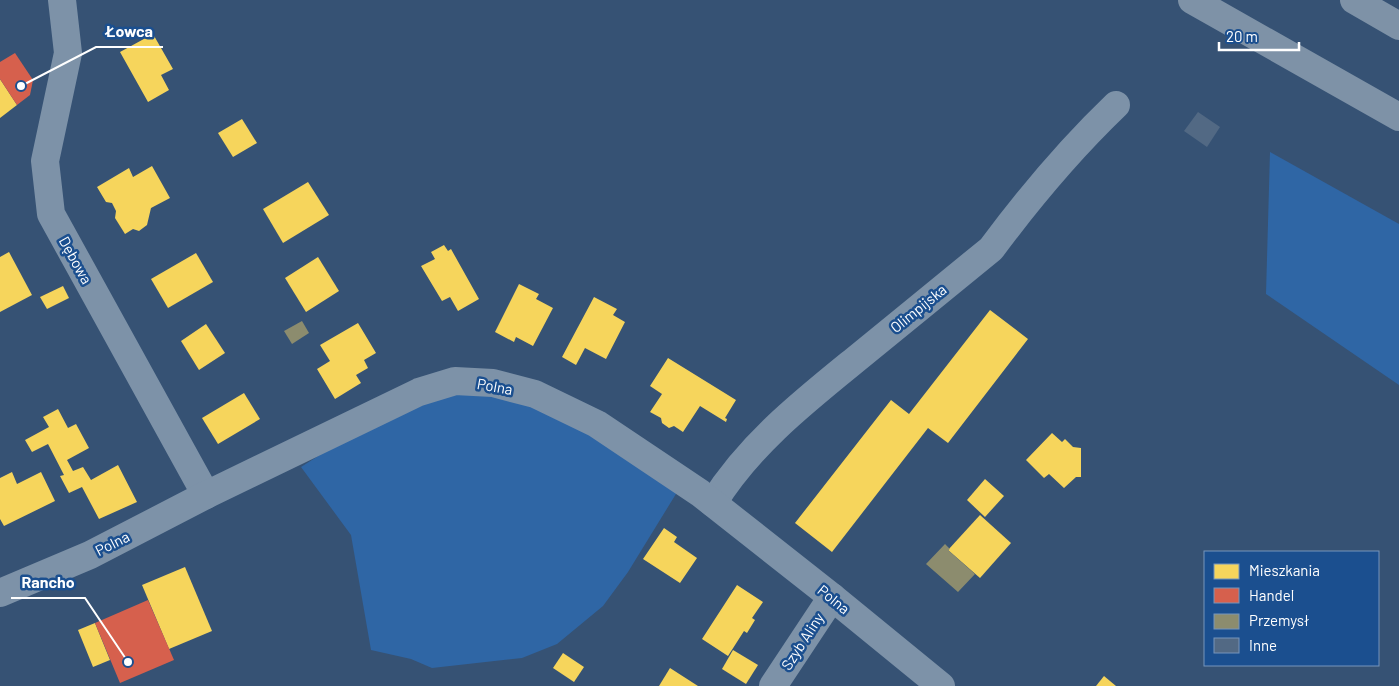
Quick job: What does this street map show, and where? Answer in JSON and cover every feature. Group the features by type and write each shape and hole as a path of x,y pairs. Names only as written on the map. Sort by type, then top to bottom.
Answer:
{"highway":[{"path":"1192,0 1399,117"},
{"path":"1354,0 1399,26"}],"street":[{"name":"Dębowa","path":"62,0 68,53 45,162 52,214 206,496"},
{"name":"Olimpijska","path":"713,503 724,485 750,452 767,435 991,248 1078,142 1116,106"},
{"name":"Polna","path":"0,593 90,555 419,392 455,381 493,383 535,394 596,424 713,503 941,686"},
{"name":"Szyb Aliny","path":"773,686 832,597"}],"shaded area":[{"path":"1270,152 1399,224 1399,385 1266,294"},
{"path":"456,391 515,399 565,418 679,489 628,572 603,606 557,644 522,658 432,668 411,659 371,650 351,535 301,467 348,437"}],"building: Mieszkania":[{"path":"153,34 173,69 161,75 169,90 148,102 120,52"},
{"path":"0,79 17,105 0,118"},
{"path":"242,119 257,143 233,157 218,133"},
{"path":"152,166 170,198 151,208 147,225 139,231 133,229 125,234 115,218 116,211 112,203 106,202 97,187 129,168 133,177"},
{"path":"308,182 329,215 283,243 263,209"},
{"path":"444,245 448,251 451,249 479,299 458,311 450,297 442,301 421,266 435,259 431,252"},
{"path":"9,252 32,295 0,312 0,257"},
{"path":"196,253 213,282 168,308 151,279"},
{"path":"318,257 339,291 306,312 285,278"},
{"path":"519,284 539,294 536,299 553,308 533,346 516,337 514,342 495,332"},
{"path":"63,286 69,298 47,309 40,297"},
{"path":"594,297 617,309 613,315 625,322 606,359 585,348 576,365 562,357"},
{"path":"990,310 1028,339 948,443 928,428 832,552 795,523 891,400 909,414"},
{"path":"358,323 376,353 364,360 368,368 356,375 361,383 335,399 317,369 330,361 320,345"},
{"path":"206,324 225,353 199,370 181,341"},
{"path":"668,358 736,400 725,418 727,419 726,422 700,406 683,432 674,426 669,428 662,423 661,418 650,412 662,394 650,386"},
{"path":"244,393 260,419 218,444 202,418"},
{"path":"58,409 68,428 76,424 89,448 67,460 73,471 83,467 91,480 118,465 137,502 99,519 82,487 69,493 60,476 64,475 48,444 32,452 25,440 49,427 43,417"},
{"path":"1052,433 1062,442 1065,439 1073,447 1081,448 1081,477 1076,477 1064,488 1049,474 1044,478 1026,460"},
{"path":"12,472 17,484 41,472 55,501 4,526 0,519 0,478"},
{"path":"985,479 1004,496 985,517 967,500"},
{"path":"980,515 1011,543 980,578 948,550"},
{"path":"664,528 677,537 674,542 697,558 680,583 643,559"},
{"path":"185,567 212,631 169,649 142,585"},
{"path":"737,585 763,602 752,618 755,620 747,633 744,631 728,656 702,639"},
{"path":"95,623 110,660 93,667 78,630"},
{"path":"733,650 758,665 746,684 722,669"},
{"path":"563,653 584,667 574,682 553,668"},
{"path":"670,668 698,686 659,686"},
{"path":"1104,676 1116,686 1096,686"}],"building: Handel":[{"path":"15,53 33,80 30,95 17,105 0,79 0,62"},
{"path":"148,600 174,660 120,683 95,623"}],"building: Przemysł":[{"path":"302,321 309,333 292,344 284,331"},
{"path":"945,544 950,549 948,550 975,574 958,592 926,564"}],"building: Inne":[{"path":"1198,112 1220,127 1207,147 1184,131"}],"place":[{"name":"Łowca","path":"21,86"},
{"name":"Rancho","path":"128,662"}]}
